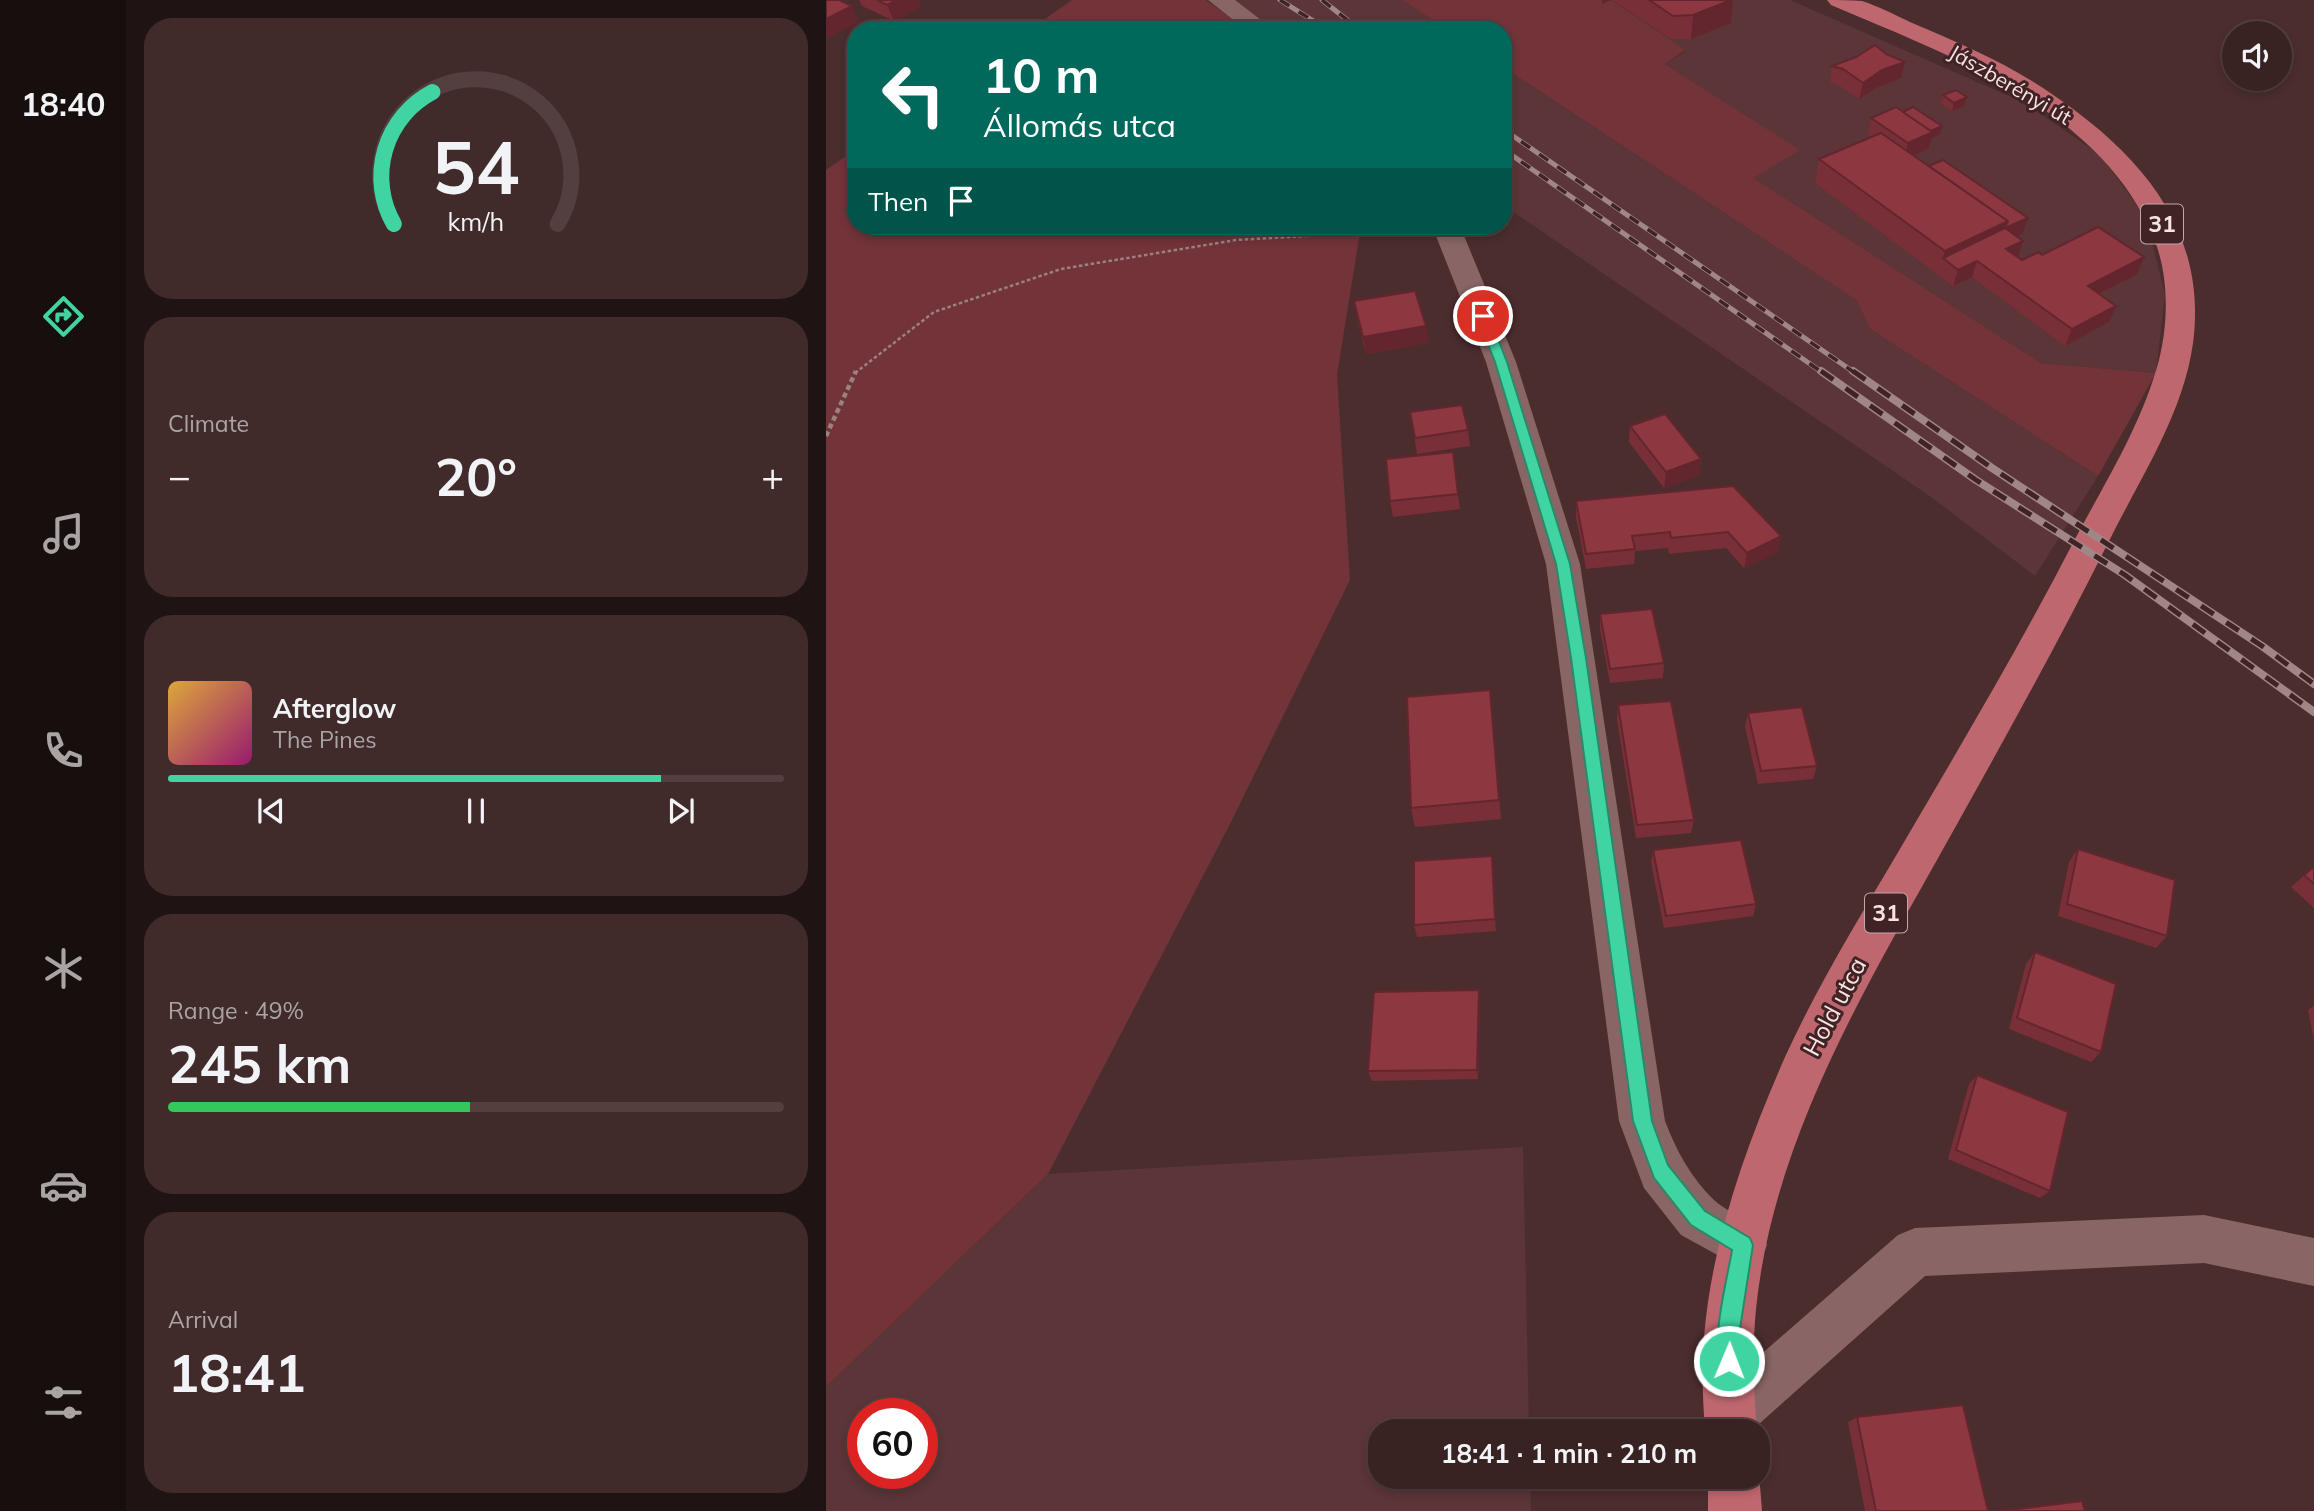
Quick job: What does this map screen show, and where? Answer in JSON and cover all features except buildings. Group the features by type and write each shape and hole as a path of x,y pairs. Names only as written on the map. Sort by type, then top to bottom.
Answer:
{"main road":[{"name":"Jászberényi út","path":"1839,0 1970,59 2030,92 2063,114 2095,138 2121,163 2155,209 2166,232 2181,290 2182,313 2175,358 2156,414 2064,597"},
{"name":"Hold utca","path":"1730,1419 1729,1335 1743,1245 1770,1155 1802,1072 1844,988 2064,597"},
{"path":"1734,1489 1735,1511"}],"street":[{"path":"1220,0 1249,21"},
{"path":"1450,235 1501,362 1563,564 1642,1121 1661,1171 1698,1218 1743,1245"},
{"path":"1734,1419 1914,1252 2204,1239 2314,1262"}],"path":[{"path":"826,436 857,369 934,312 1061,269 1236,240 1324,235"}],"shaded area":[{"path":"1072,0 1206,0 1235,21 1042,21"},
{"path":"1231,0 1402,0 1434,21 1262,21"},
{"path":"1402,0 1611,0 1685,50 1665,64 1800,150 1754,178 2041,363 2156,373 2098,476 1870,329 1856,300 1512,73 1512,21 1434,21"},
{"path":"1611,0 1790,0 2025,103 2100,155 2146,217 2165,295 2156,373 2041,363 1754,178 1799,150 1665,64 1685,51"},
{"path":"1512,73 1856,300 1870,329 2098,476 2035,576 1931,497 1512,211"},
{"path":"847,155 847,235 1360,235 1337,375 1350,580 1230,824 1048,1174 826,1387 826,170"},
{"path":"1523,1147 1529,1419 1368,1419 1368,1489 1530,1489 1531,1511 826,1511 826,1387 1048,1174"}],"railway":[{"path":"1280,0 1314,21"},
{"path":"1322,0 1349,21"},
{"path":"1512,135 1855,373"},
{"path":"1512,155 1823,373"},
{"path":"1821,371 1976,480 2125,575 2314,712"},
{"path":"1853,371 1992,468 2262,646 2314,684"}],"route":[{"path":"1483,316 1501,362 1563,564 1642,1121 1661,1171 1698,1218 1743,1245 1729,1335 1729,1361"}]}
